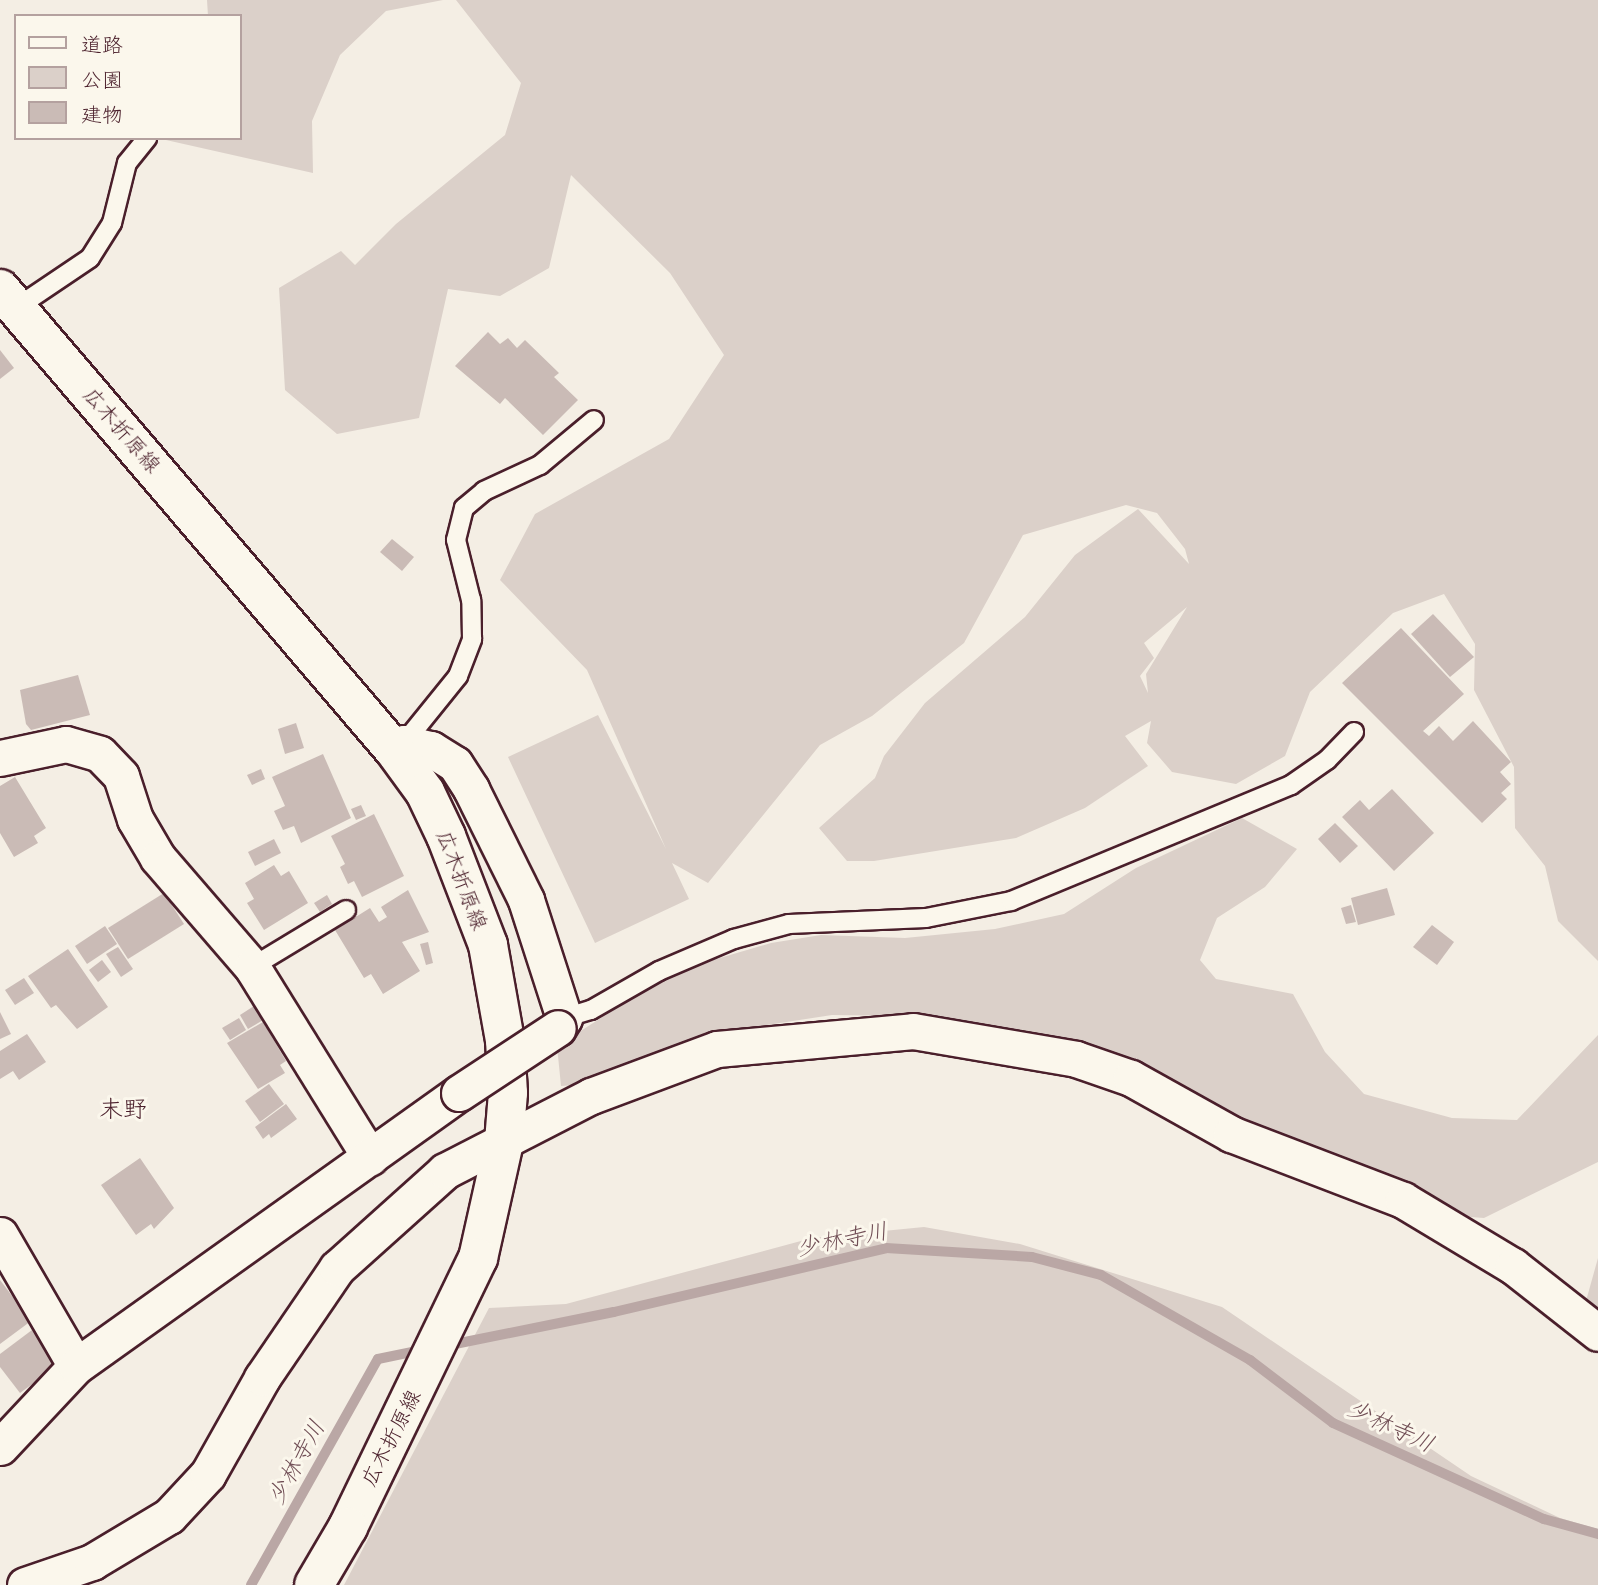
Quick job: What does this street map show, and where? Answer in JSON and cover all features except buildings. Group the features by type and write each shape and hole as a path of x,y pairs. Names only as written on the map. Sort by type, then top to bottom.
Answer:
{"main road":[{"name":"広木折原線","path":"5,305 400,747 446,836 488,945 505,1040 504,1142 478,1258 348,1527 314,1585"}],"street":[{"path":"0,758 66,744 100,754 121,776 135,819 158,858 252,967 370,1157"},
{"path":"0,1447 76,1366 458,1093 561,1023 526,900 471,789 455,764 431,749 400,747"},
{"path":"25,1585 92,1562 169,1516 208,1474 262,1378 337,1268 445,1171 592,1096 717,1049 913,1031 989,1041 1076,1059 1131,1078 1230,1134 1403,1200 1513,1266 1598,1333"},
{"path":"4,1252 76,1366"}],"lane":[{"path":"5,305 90,258 112,223 127,163 144,140"},
{"path":"400,747 458,676 472,639 471,600 456,540 464,508 484,491 540,465 593,420"},
{"path":"561,1023 734,939 789,924 926,918 1011,901 1291,785 1327,760 1354,732"},
{"path":"252,967 345,910"}],"green space":[{"path":"207,0 443,0 386,11 340,55 312,121 313,173 166,140 242,140 242,14 208,14"},
{"path":"456,0 1598,0 1598,961 1558,921 1545,866 1515,828 1514,767 1474,690 1475,644 1444,594 1393,613 1310,692 1285,756 1236,784 1172,772 1147,743 1151,721 1125,736 1148,766 1085,808 1016,838 874,861 847,861 819,828 875,778 884,756 925,703 1025,617 1075,555 1138,509 1189,564 1185,549 1157,513 1126,505 1023,535 964,643 872,716 820,745 708,883 672,863 689,899 595,943 508,757 598,715 666,849 587,670 500,580 535,514 669,439 724,355 670,273 571,175 549,268 500,296 448,289 419,418 337,434 285,390 279,288 341,251 355,265 396,224 505,135 521,83","holes":["1187,607 1146,674 1148,693 1140,676 1154,658 1144,643"]},
{"path":"1242,818 1297,849 1265,887 1217,918 1200,960 1216,979 1293,994 1325,1052 1364,1094 1452,1118 1517,1120 1598,1035 1598,1162 1484,1218 1445,1215 1314,1160 1103,1049 1023,1030 908,1016 832,1015 709,1034 591,1084 561,1086 557,1046 656,983 713,960 771,943 821,935 905,938 995,929 1064,914 1136,868"},
{"path":"924,1227 1020,1244 1222,1307 1471,1476 1560,1518 1598,1529 1598,1585 344,1585 489,1308 566,1304 812,1238"},
{"path":"1598,1258 1598,1311 1586,1301"}],"waterway":[{"name":"少林寺川","path":"445,1346 614,1312 886,1248 1032,1257 1101,1275 1250,1360 1333,1423 1544,1519 1598,1534"},
{"name":"少林寺川","path":"251,1585 378,1359 422,1350"}],"district":[{"name":"末野","path":"123,1109"}]}
